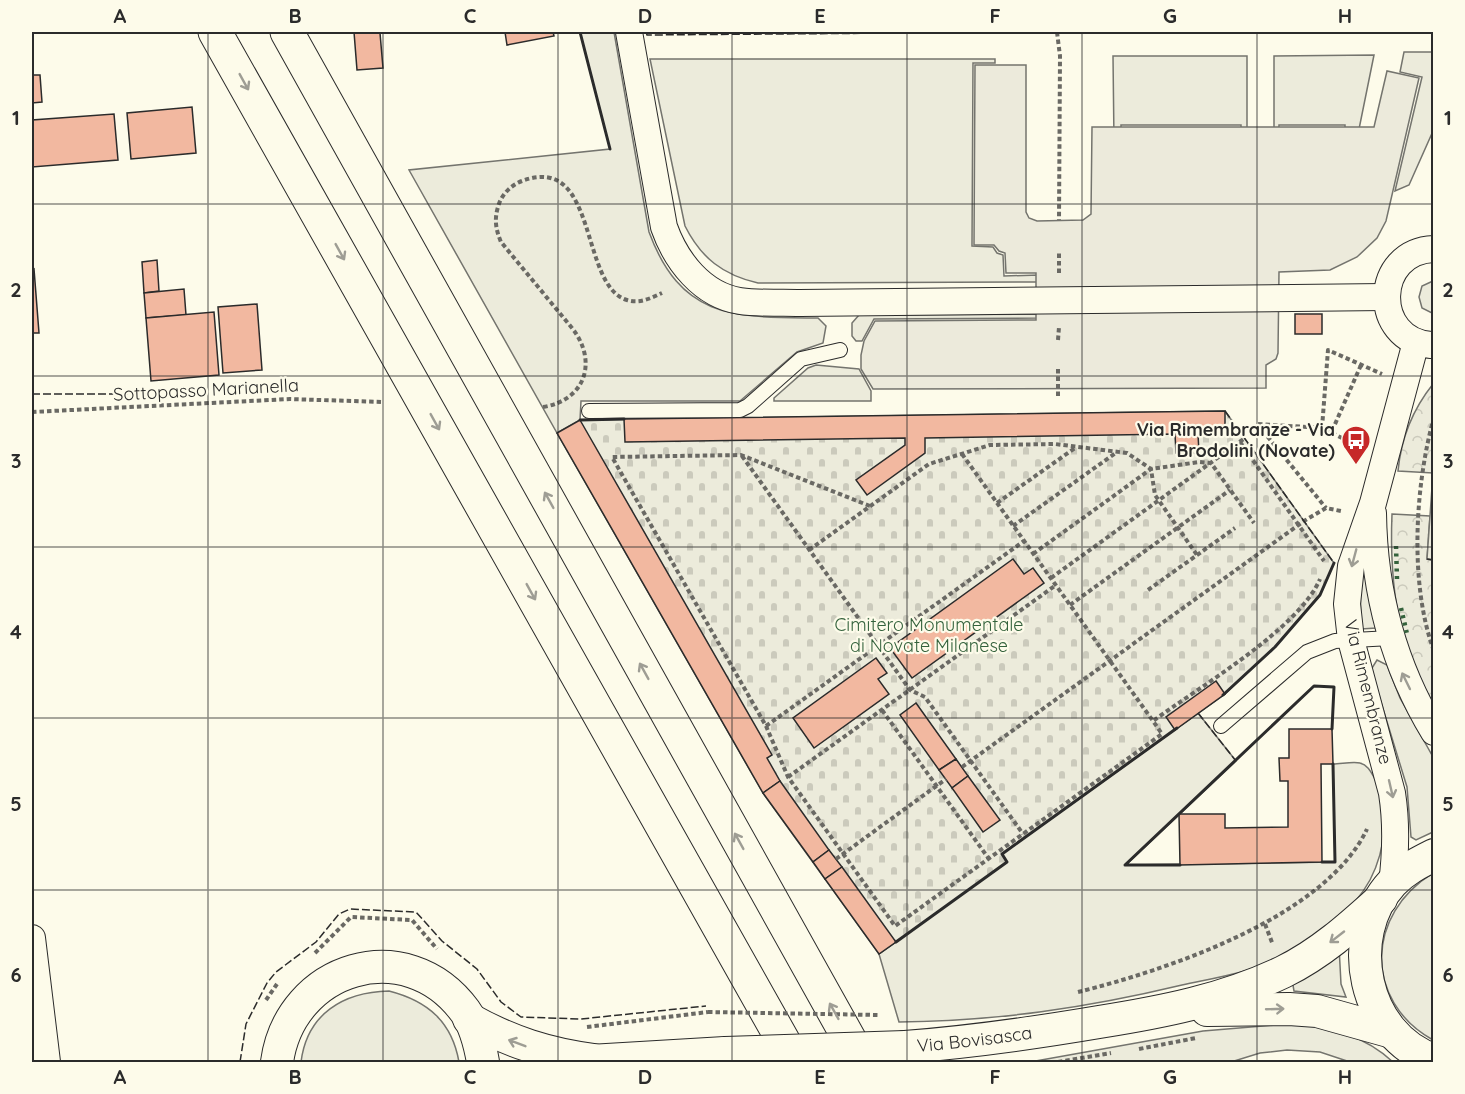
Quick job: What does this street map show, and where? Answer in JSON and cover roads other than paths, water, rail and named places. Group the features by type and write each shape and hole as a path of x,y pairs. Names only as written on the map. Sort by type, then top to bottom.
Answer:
{"highway":[{"path":"215,32 795,1062"},
{"path":"288,32 862,1062"}],"street":[{"path":"629,32 659,208 666,235 694,277 715,292 727,297 739,301 810,303 1385,297"},
{"path":"1425,344 1400,331 1394,323 1385,297 1393,273 1399,265 1417,252 1434,249"},
{"name":"Via Rimembranze","path":"1386,891 1397,845 1392,793 1351,640 1347,604 1351,566 1425,344"},
{"name":"Via Rimembranze","path":"1372,502 1376,561 1391,638 1402,674 1434,732"},
{"name":"Via Bovisasca","path":"469,1019 500,1036 535,1050 583,1061 725,1053 905,1047 1002,1039 1175,1010 1237,991 1283,972 1338,938 1412,866 1434,855"},
{"path":"1386,891 1367,934 1365,971 1379,1013 1392,1032 1409,1046 1434,1060"},
{"path":"32,938 47,1062"},
{"path":"277,1062 280,1042 292,1015 311,993 335,977 363,968 392,968 420,975 446,990 469,1019 478,1038 483,1062"},
{"name":"Via Bovisasca","path":"1175,1010 1317,1011 1392,1032"}],"lane":[{"path":"589,411 740,410 748,406 801,359 840,350"},
{"path":"1221,726 1307,652 1335,641 1391,638"}],"place":[{"name":"Via Rimembranze - Via Brodolini (Novate)","path":"1356,466"}],"park label":[{"name":"Cimitero Monumentale di Novate Milanese","path":"929,635"}]}
